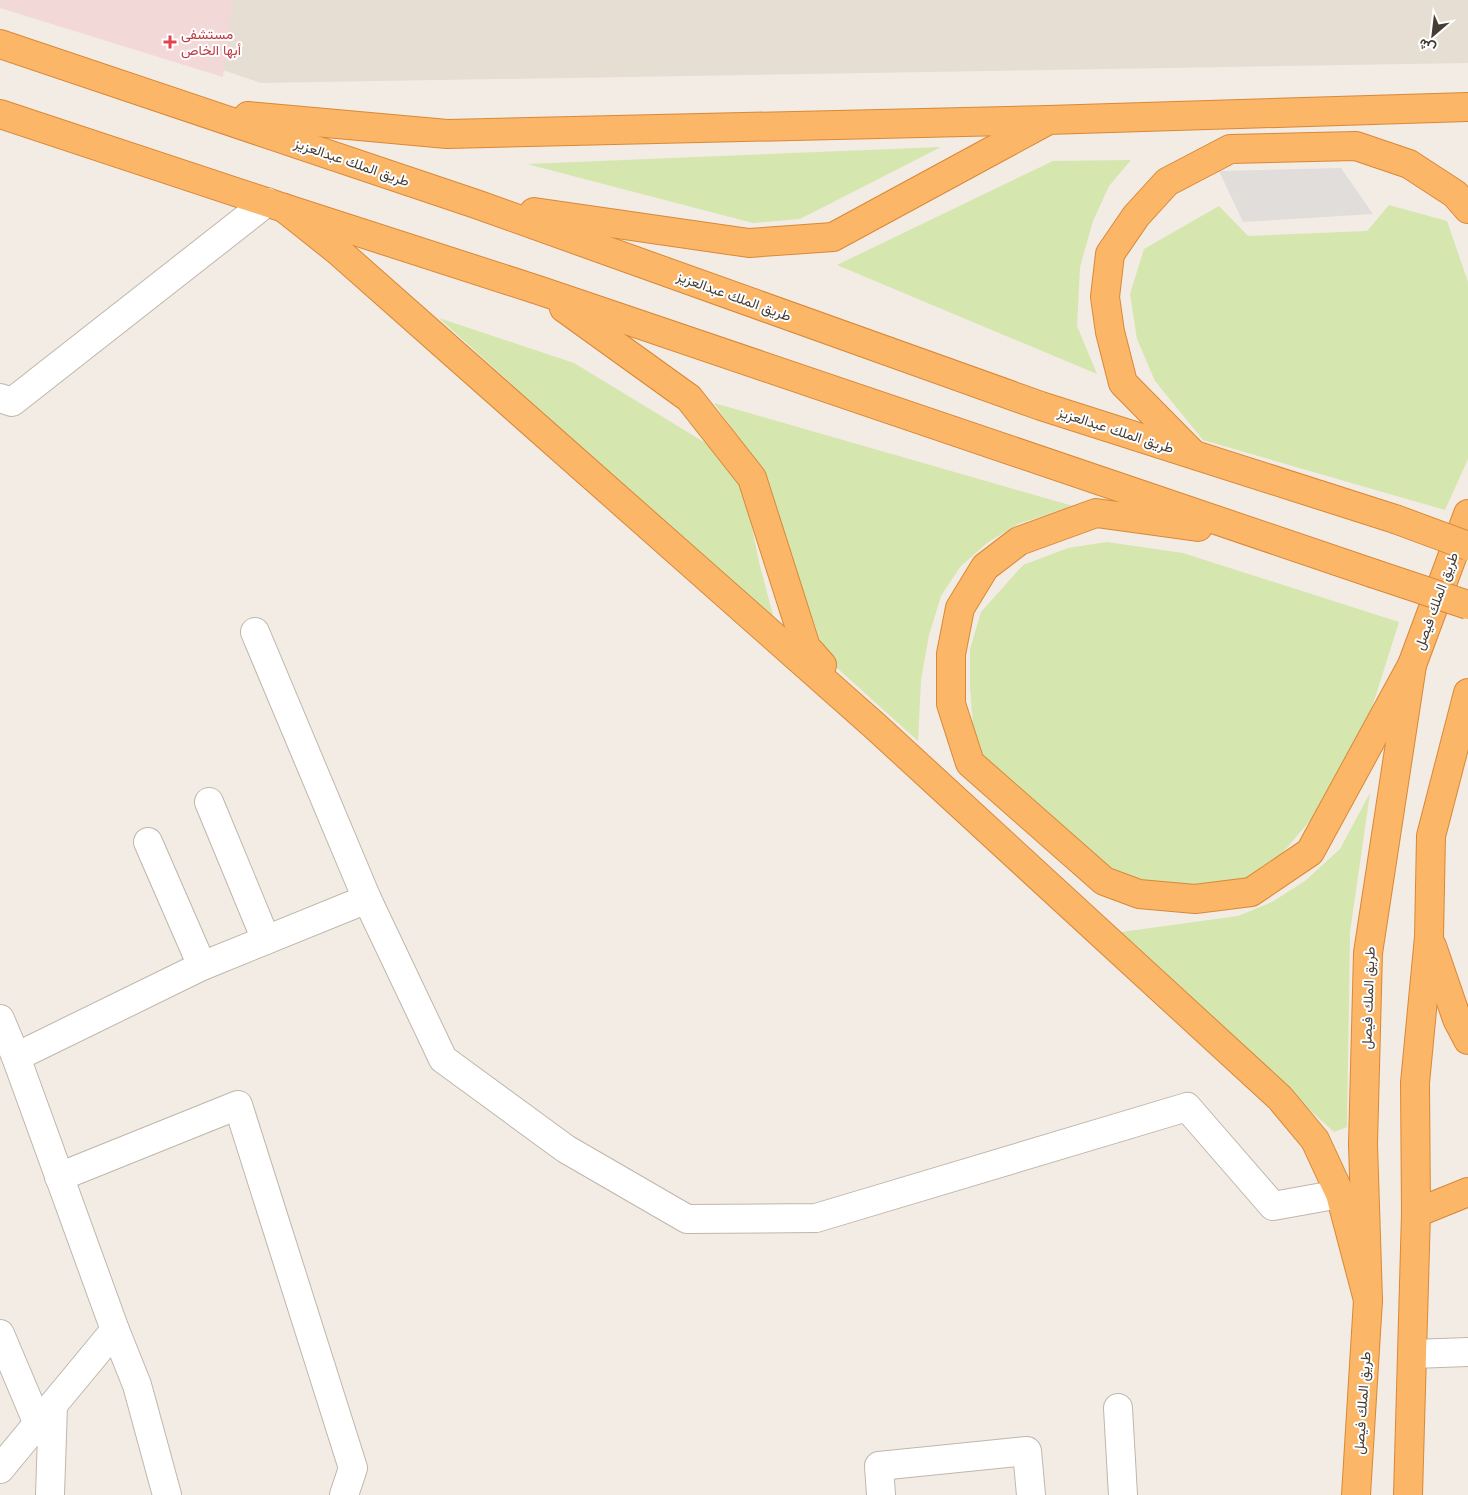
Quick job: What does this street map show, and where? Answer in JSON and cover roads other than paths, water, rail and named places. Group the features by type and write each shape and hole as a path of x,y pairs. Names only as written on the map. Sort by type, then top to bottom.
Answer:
{"highway":[{"name":"طريق الملك عبدالعزيز","path":"0,44 476,204 1041,406 1395,519 1468,546"},
{"path":"203,112 447,134 1048,120 1468,107"},
{"path":"0,114 541,291 1468,605"},
{"path":"476,204 749,243 833,237 1048,120"},
{"path":"1194,454 1123,383 1110,332 1105,297 1110,254 1136,216 1167,182 1230,149 1356,146 1409,164 1455,194 1468,209"},
{"path":"275,205 338,251 875,726 1280,1098 1315,1140 1340,1194 1368,1300"},
{"path":"541,291 689,398 752,478 806,647 875,726"},
{"path":"1258,534 1096,513 1019,541 985,567 960,608 951,654 951,704 970,763 1104,881 1139,894 1195,899 1251,892 1310,852 1412,665"},
{"name":"طريق الملك فيصل","path":"1356,1495 1368,1300 1363,1144 1368,953 1412,665 1468,514"},
{"path":"1408,1495 1416,1213 1415,1083 1429,937 1431,836 1468,693"},
{"path":"1429,937 1457,1019 1468,1040"},
{"path":"1416,1213 1468,1192"}],"street":[{"path":"0,398 12,402 275,205"},
{"path":"255,632 368,899 443,1060 566,1149 687,1219 816,1218 1187,1106 1273,1206 1340,1194"},
{"path":"209,802 266,940"},
{"path":"148,842 202,966"},
{"path":"16,1057 202,966 368,899"},
{"path":"0,1019 16,1057 115,1330 137,1384 167,1495"},
{"path":"59,1177 238,1105 353,1468 344,1495"},
{"path":"0,1469 115,1330"},
{"path":"0,1334 45,1414 50,1495"},
{"path":"1413,1354 1468,1352"},
{"path":"1118,1408 1123,1495"},
{"path":"881,1495 879,1466 1027,1451 1031,1495"}],"place":[{"name":"مستشفى أبها الخاص","path":"170,42"}]}
